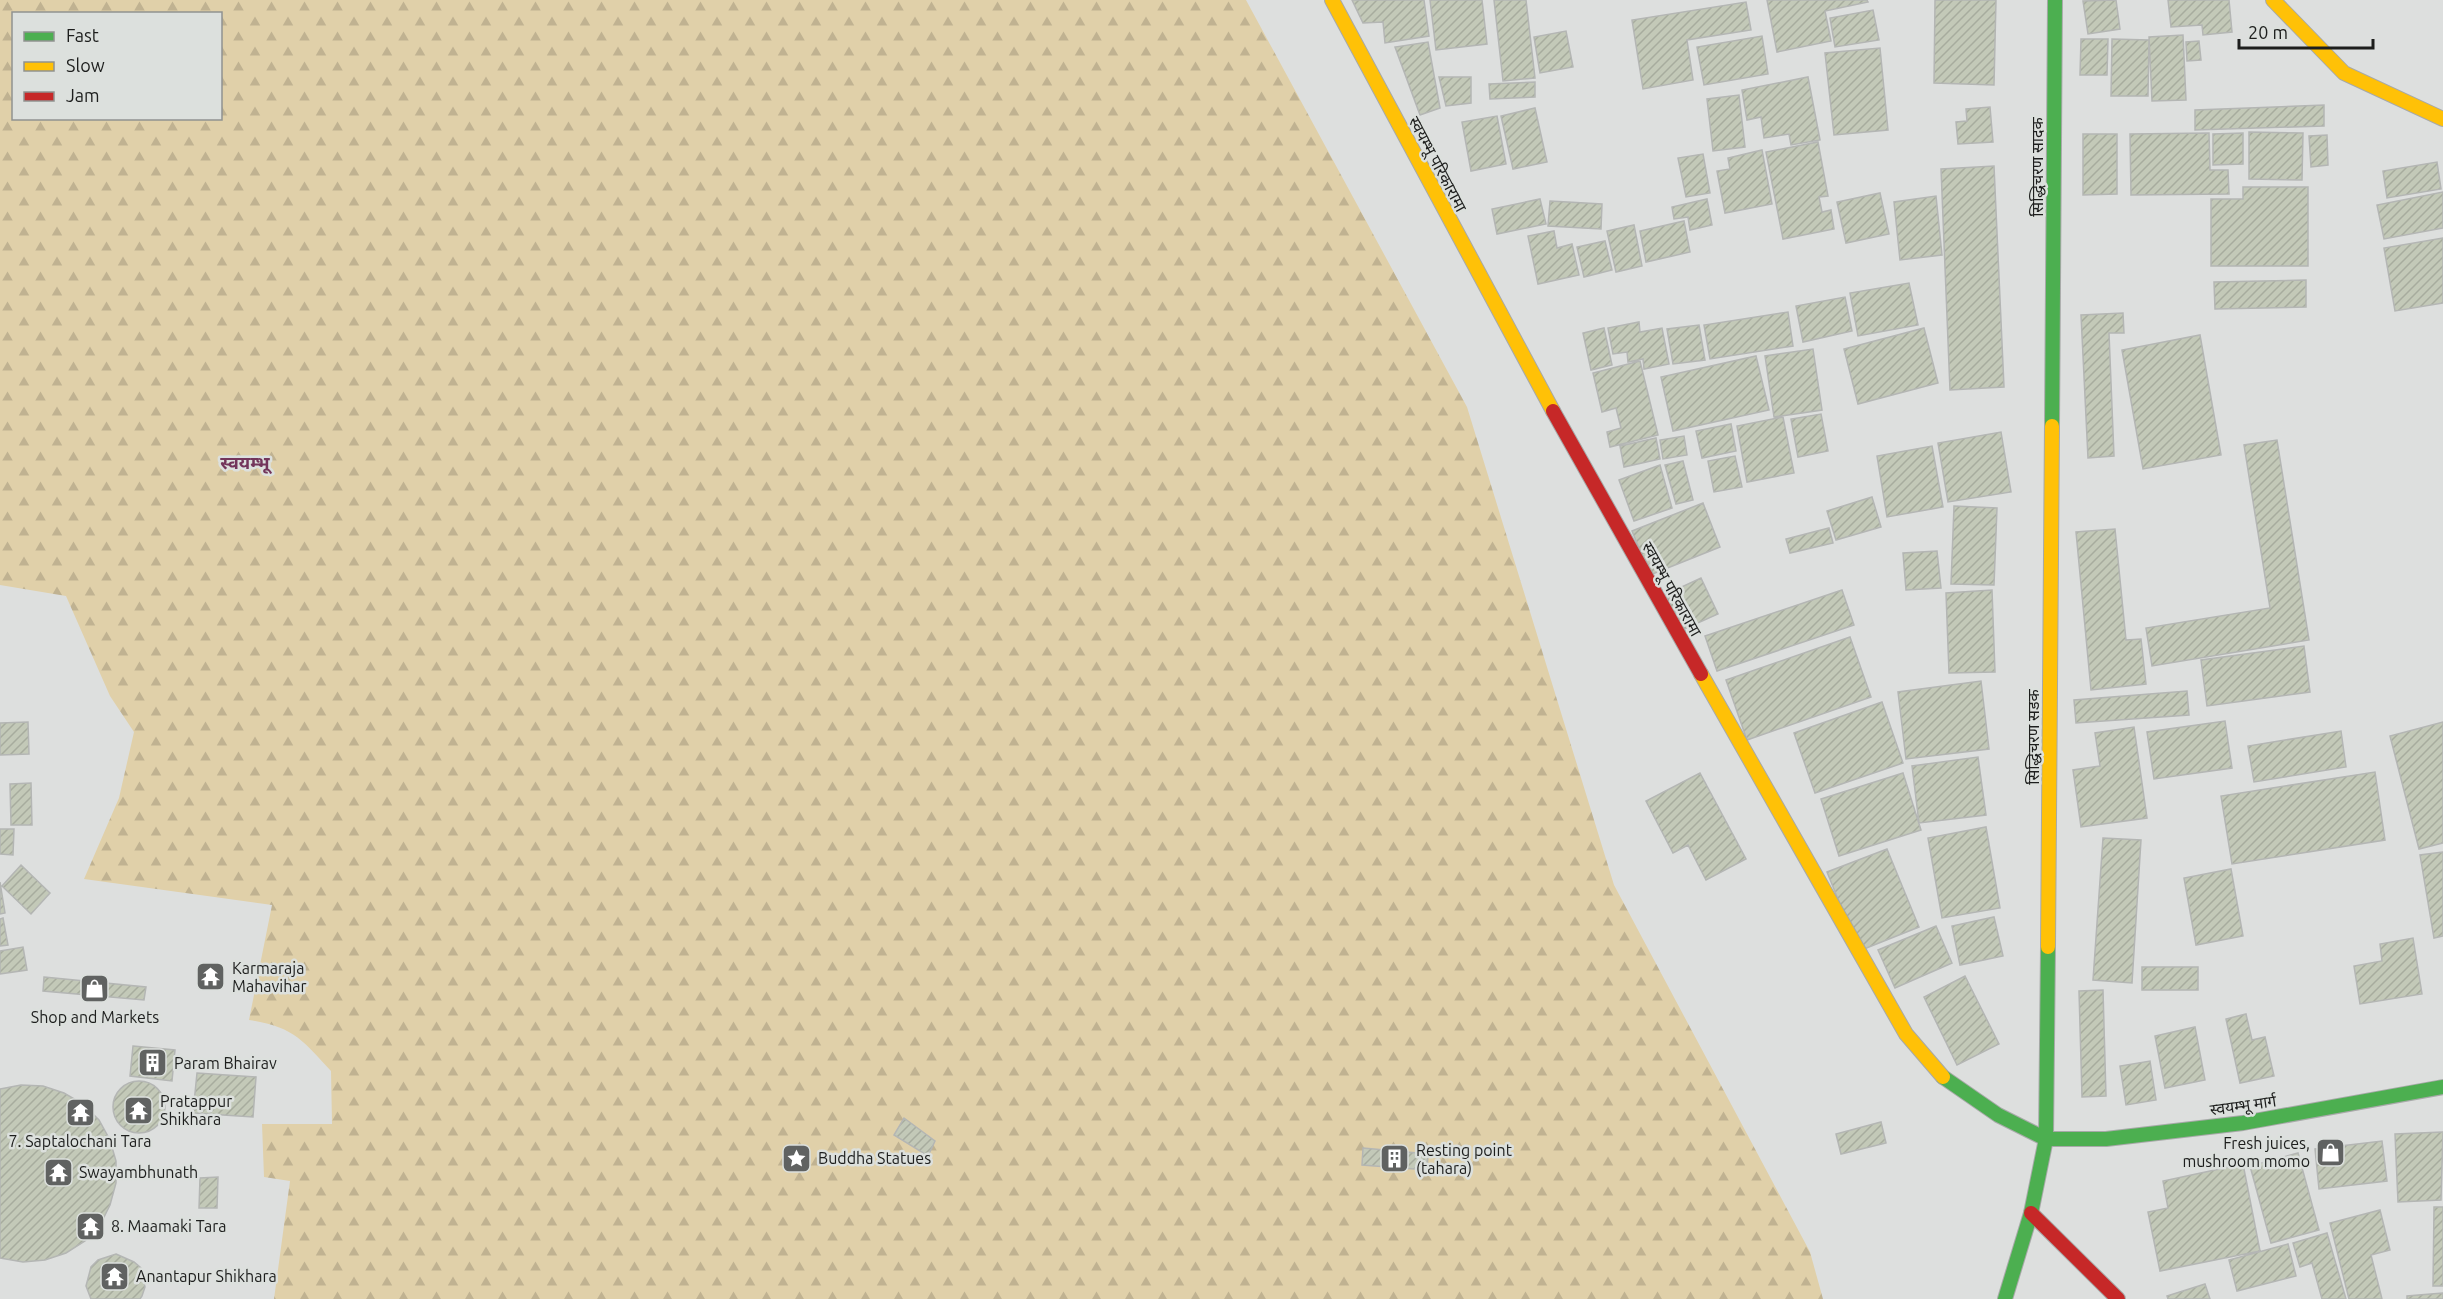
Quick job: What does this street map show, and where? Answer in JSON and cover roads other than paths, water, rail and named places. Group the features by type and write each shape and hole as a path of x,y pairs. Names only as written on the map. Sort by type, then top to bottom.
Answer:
{"main road":[{"name":"स्वयम्भू परिकारामा","path":"1332,0 1515,344 1906,1034 1943,1077 1998,1115 2046,1139"},
{"name":"सिद्धिचरण सादक","path":"2052,334 2055,0"},
{"path":"2273,0 2344,73 2443,119"},
{"name":"सिद्धिचरण सडक","path":"2005,1299 2031,1213 2046,1139 2052,334"},
{"name":"स्वयम्भू मार्ग","path":"2046,1139 2106,1138 2243,1123 2443,1087"},
{"path":"2031,1213 2118,1299"}],"place":[{"name":"Karmaraja Mahavihar","path":"211,977"},
{"name":"Shop and Markets","path":"95,989"},
{"name":"Param Bhairav","path":"153,1063"},
{"name":"Pratappur Shikhara","path":"139,1110"},
{"name":"7. Saptalochani Tara","path":"80,1113"},
{"name":"Fresh juices, mushroom momo","path":"2331,1152"},
{"name":"Buddha Statues","path":"797,1158"},
{"name":"Resting point (tahara)","path":"1395,1159"},
{"name":"Swayambhunath","path":"58,1172"},
{"name":"8. Maamaki Tara","path":"90,1226"},
{"name":"Anantapur Shikhara","path":"115,1276"}],"district":[{"name":"स्वयम्भू","path":"245,463"}]}
